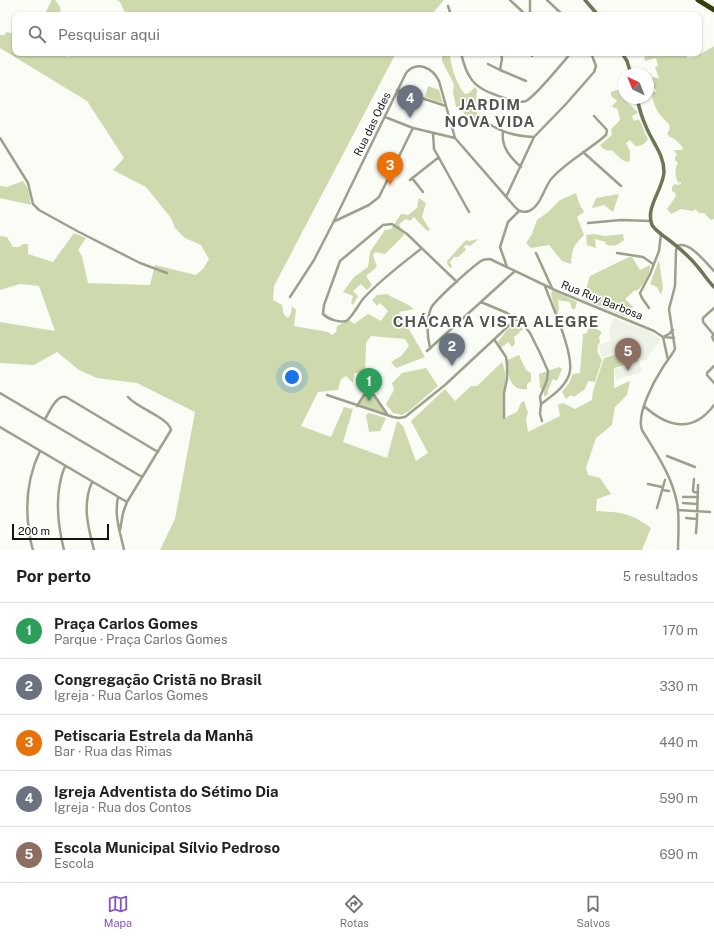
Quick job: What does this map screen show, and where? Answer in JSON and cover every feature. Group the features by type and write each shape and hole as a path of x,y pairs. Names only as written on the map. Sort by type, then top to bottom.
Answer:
{"highway":[{"path":"698,0 714,10"}],"main road":[{"path":"585,0 595,12"},
{"path":"624,56 629,68"},
{"path":"639,104 645,124 663,162 663,178 651,209 654,228 677,246 697,266 714,288"}],"street":[{"path":"510,0 523,12"},
{"path":"530,0 530,12"},
{"path":"547,0 560,12"},
{"path":"448,6 450,12"},
{"path":"462,56 469,76 476,84 488,91 516,102 521,102 530,98 568,56"},
{"path":"500,70 502,56"},
{"path":"506,196 534,137 594,72 596,66 592,56"},
{"path":"488,64 526,81"},
{"name":"Rua das Odes","path":"290,297 314,260 397,90 406,73 412,67 417,66 427,68 436,74 455,138 519,211"},
{"path":"397,90 446,106"},
{"path":"507,267 500,247 508,222 519,211 527,212 535,206 551,179 569,162 608,132 594,116"},
{"path":"385,117 413,128 455,138"},
{"path":"480,118 503,132 534,137"},
{"path":"334,221 369,205 380,197 413,128"},
{"path":"503,132 502,138 505,147 521,167"},
{"path":"433,133 433,146 469,212"},
{"path":"0,138 30,186 33,204 43,214 140,263 166,273"},
{"path":"583,152 621,186"},
{"path":"423,192 411,179 439,157"},
{"path":"588,223 621,220 652,221"},
{"path":"422,248 366,296 349,319 345,321 338,320 328,318 323,314 324,305 340,261 383,225 392,224 396,226 422,248 440,264 457,282 442,295 431,308 428,319 427,333 430,348"},
{"path":"649,308 640,293 648,280 659,251 661,234"},
{"path":"678,550 678,510 671,480 640,424 641,413 658,375 667,359 675,349 670,307 675,286 677,246 682,244 688,246 714,272"},
{"path":"536,253 552,289"},
{"path":"617,253 643,258 653,264"},
{"name":"Rua Ruy Barbosa","path":"457,282 484,259 493,260 552,289 641,325 663,337"},
{"path":"427,351 515,271"},
{"path":"541,404 566,383 571,370 570,355 545,285"},
{"path":"480,302 507,313 523,324 530,333 548,371 547,380 540,394 540,411 542,421"},
{"path":"714,308 703,318 703,322 713,334 712,337 714,341"},
{"path":"327,395 387,415 399,418 408,416 445,385 516,319"},
{"path":"663,337 673,330"},
{"path":"663,337 674,338"},
{"path":"663,337 667,359"},
{"path":"494,340 506,357 507,364 504,393 504,418"},
{"path":"714,366 707,373 714,383"},
{"path":"357,406 364,395 370,393 374,395 387,415"},
{"path":"0,394 45,419 142,478"},
{"path":"45,419 58,399 66,397 158,452"},
{"path":"120,530 127,502 171,431 171,427 168,424 134,403 128,397"},
{"path":"644,406 665,422 690,424 708,413 714,405"},
{"path":"0,427 127,502"},
{"path":"33,550 28,524 28,503 32,475 40,451"},
{"path":"668,456 696,467"},
{"path":"63,550 59,528 58,507 59,493 66,466"},
{"path":"694,478 693,490 694,492 698,493"},
{"path":"92,482 88,495 86,511 94,550"},
{"path":"657,508 665,482"},
{"path":"648,484 669,491"},
{"path":"696,534 698,485"},
{"path":"118,497 116,516 124,550"},
{"path":"682,497 698,498"},
{"path":"683,503 697,504"},
{"path":"678,510 710,512"},
{"path":"686,518 697,519"}],"shaded area":[{"path":"614,318 646,330 661,339 645,361 616,353 602,357 599,345 611,341 609,330"},
{"path":"639,362 642,372 616,380 614,369"}],"green space":[{"path":"52,0 55,0 60,7 61,12 46,12"},
{"path":"117,0 444,0 434,12 125,12 120,2"},
{"path":"7,32 12,33 12,55 0,48 0,35 4,35"},
{"path":"714,46 714,219 711,220 704,213 699,213 695,209 693,211 681,209 671,214 667,209 676,196 672,191 672,187 675,184 681,184 676,176 676,168 678,163 675,160 677,155 674,150 682,150 683,148 677,141 667,134 670,128 669,124 659,114 655,107 654,92 656,90 654,88 654,77 659,78 655,67 658,66 656,58 645,61 644,57 687,56 687,58 702,56 702,53"},
{"path":"13,56 394,56 274,286 273,300 282,305 284,315 288,318 291,313 292,306 296,310 294,326 328,332 332,335 336,332 337,326 349,320 354,324 368,314 381,321 388,311 380,303 377,306 372,300 377,295 387,294 414,309 399,312 425,357 396,368 391,362 401,356 409,346 405,339 371,336 366,343 365,373 354,373 353,383 346,376 341,379 338,390 318,392 301,426 331,437 344,407 353,409 343,442 387,458 397,421 403,426 416,461 428,453 411,421 445,389 455,401 471,386 477,386 502,362 505,370 504,420 508,416 517,412 521,403 524,401 528,413 526,418 528,432 560,416 558,405 563,403 575,409 592,400 593,391 604,358 617,354 640,361 614,368 614,388 630,381 627,395 615,407 612,425 596,438 586,468 588,475 600,478 611,494 597,499 596,511 625,514 638,519 651,528 642,550 160,550 175,519 195,412 137,383 97,378 79,370 57,352 34,365 0,363 0,322 55,331 39,286 20,284 0,290 0,236 7,237 13,247 28,244 28,254 53,262 74,233 86,238 78,250 82,256 88,283 150,285 155,265 196,275 203,269 209,259 201,245 185,238 175,228 171,218 146,187 113,170 124,158 87,101"},
{"path":"442,56 450,56 454,75 465,94 469,93 475,87 477,90 476,102 478,123 472,121 469,125 462,108 456,107 453,92 454,84 442,61"},
{"path":"428,86 439,90 443,103 425,97"},
{"path":"618,90 618,104 629,104 636,110 638,113 632,116 634,121 638,119 640,121 648,139 643,145 639,146 635,146 630,140 626,143 630,151 629,162 622,160 612,150 605,150 600,145 612,135 612,129 620,119 617,108 612,106 617,101 611,96 611,92"},
{"path":"23,181 28,189 31,205 0,198 0,186 7,187"},
{"path":"576,193 584,212 577,217 584,235 577,242 574,248 571,264 562,261 549,245 531,248 526,243 532,234 537,220 560,200"},
{"path":"619,194 613,212 604,205 592,208 596,198"},
{"path":"419,198 426,203 422,217 430,230 427,231 414,217 410,221 406,219 399,224 404,235 385,254 375,252 373,255 377,267 366,276 372,285 367,290 361,284 353,291 358,296 353,305 351,303 353,296 343,292 354,277 368,267 370,252 385,230 391,229 401,214 408,215 417,208"},
{"path":"594,234 605,236 623,234 624,240 613,246 595,239 596,248 587,245 586,235"},
{"path":"479,239 470,246 466,245 464,247 466,250 458,257 454,257 450,262 452,266 451,268 448,266 447,261 464,242 467,240"},
{"path":"629,257 632,257 640,270 650,265 650,269 647,278 638,290 634,291 625,299 633,307 627,317 583,299 590,276"},
{"path":"659,260 663,287 661,295 657,287 650,284"},
{"path":"552,290 577,302 575,309 572,309 570,302 558,300 559,309 557,315 551,295"},
{"path":"588,317 597,321 594,328 602,332 599,337 600,342 597,349 602,360 595,382 588,381 585,389 574,397 571,395 566,399 562,392 569,383 573,374 580,373 583,334 587,333 589,326 585,324"},
{"path":"518,323 523,329 514,337 515,344 512,347 508,342 501,348 498,342 504,333"},
{"path":"519,355 526,370 531,373 531,381 527,384 527,389 521,389 513,385 509,377 505,361"},
{"path":"559,367 562,369 557,381 553,379 548,390 548,394 544,397 544,392 540,388 539,374"},
{"path":"426,368 438,386 409,411 402,415 393,413 386,404 394,390 392,383 402,373"},
{"path":"366,394 372,394 387,415 357,406"},
{"path":"369,413 386,418 380,431 369,432 366,415"}],"place":[{"name":"Igreja Adventista do Sétimo Dia","path":"410,118"},
{"name":"Petiscaria Estrela da Manhã","path":"390,185"},
{"name":"Congregação Cristã no Brasil","path":"452,366"},
{"name":"Escola Municipal Sílvio Pedroso","path":"628,371"},
{"name":"Praça Carlos Gomes","path":"369,401"}],"district":[{"name":"JARDIM NOVA VIDA","path":"490,112"},
{"name":"CHÁCARA VISTA ALEGRE","path":"496,321"}]}
